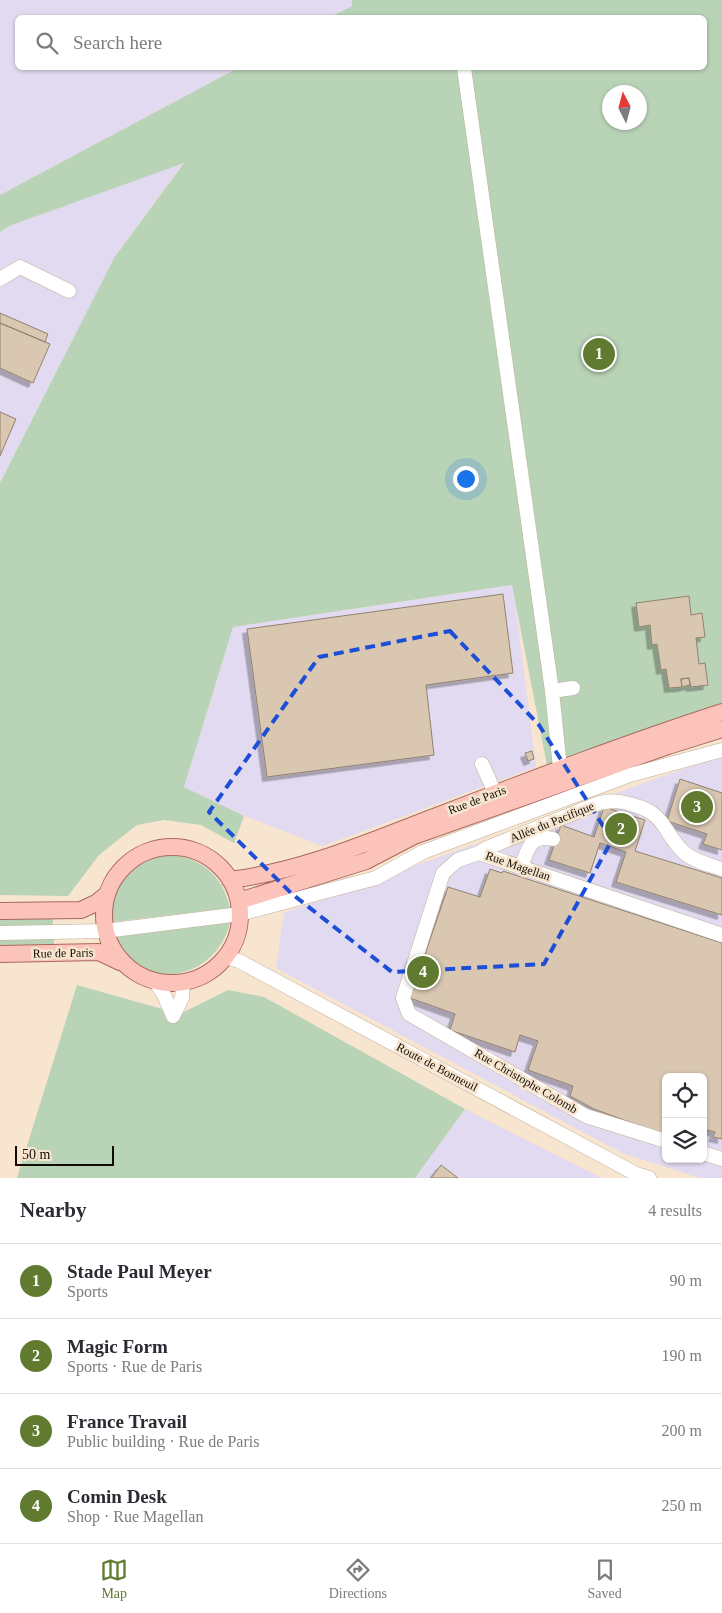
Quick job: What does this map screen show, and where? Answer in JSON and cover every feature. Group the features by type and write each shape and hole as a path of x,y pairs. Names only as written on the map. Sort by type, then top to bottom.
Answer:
{"main road":[{"name":"Rue de Paris","path":"239,908 366,861 414,836 496,800 560,768 722,712"},
{"name":"Rue de Paris","path":"230,880 289,870 496,800 558,785 722,729"},
{"path":"124,964 112,949 105,931 103,919 106,895 114,877 128,862 144,852 163,847 183,848 202,854 218,864 230,880 239,908 239,929 226,957 207,974 183,982 155,981"},
{"path":"0,911 81,910 96,903 106,895"},
{"name":"Rue de Paris","path":"0,954 99,952 124,964 138,975 155,981"}],"street":[{"path":"464,70 552,691 560,768 558,785"},
{"path":"0,279 20,267 69,291"},
{"path":"552,691 573,688"},
{"path":"0,933 105,931 239,908 376,878 423,852 630,775 722,750"},
{"path":"482,764 496,800"},
{"name":"Allée du Pacifique","path":"479,853 487,848 590,807 613,800 647,808 658,816 685,854 722,869"},
{"path":"521,867 528,847 535,840 542,837 553,839"},
{"name":"Rue Magellan","path":"402,998 443,873 458,860 479,853 722,935"},
{"name":"Route de Bonneuil","path":"226,957 239,961 636,1174 648,1178"},
{"path":"155,981 164,995 173,1016 182,998 183,982"},
{"name":"Rue Christophe Colomb","path":"402,998 409,1014 586,1116 662,1140"},
{"path":"707,1154 722,1159"}],"highlighted area":[{"path":"450,631 539,725 612,840 544,964 392,972 292,894 209,812 319,657"}],"shaded area":[{"path":"0,0 352,0 353,6 335,15 15,15 15,70 234,70 0,195"},
{"path":"184,162 114,258 0,483 0,232 9,226"},
{"path":"513,585 536,767 323,846 244,816 184,787 233,627"},
{"path":"722,755 722,1178 700,1178 622,1153 276,968 284,913"},
{"path":"465,1109 602,1178 415,1178"}],"green space":[{"path":"352,0 722,0 722,707 547,765 512,585 233,627 184,787 244,816 234,843 201,825 164,820 137,825 99,855 68,896 0,895 0,483 114,258 184,163 9,226 0,232 0,195 234,70 707,70 707,15 335,15 352,6"},
{"path":"170,855 192,860 209,871 222,887 230,908 112,922 114,897 126,876 146,862"},
{"path":"53,917 53,925 0,926 0,918"},
{"path":"230,922 225,937 205,961 193,969 178,973 163,974 148,970 129,956 121,947 116,937"},
{"path":"54,939 54,947 0,948 0,940"},
{"path":"77,985 180,1014 228,990 264,997 465,1109 415,1178 17,1178"}],"building":[{"path":"0,313 48,334 45,342 0,323"},
{"path":"0,323 50,344 33,383 0,368"},
{"path":"0,412 16,419 0,456"},
{"path":"503,594 513,673 426,685 434,755 267,777 247,629"},
{"path":"689,596 691,615 702,613 705,637 696,638 699,664 705,663 708,685 691,687 689,678 681,679 682,687 669,688 666,669 661,670 657,644 652,645 650,625 639,627 636,603"},
{"path":"689,678 690,685 682,687 681,679"},
{"path":"532,751 534,759 528,761 525,753"},
{"path":"680,779 722,793 722,850 703,844 707,834 667,821"},
{"path":"604,807 645,820 635,851 722,878 722,915 616,882 626,852 600,843 590,873 549,860 561,825 594,837"},
{"path":"490,869 502,873 503,871 722,943 722,1139 713,1137 715,1132 707,1130 707,1073 662,1073 662,1134 594,1109 570,1096 573,1086 528,1070 538,1041 520,1035 515,1052 450,1030 455,1014 410,998 448,887 480,897"},
{"path":"441,1165 458,1178 431,1178"}],"place":[{"name":"Stade Paul Meyer","path":"599,354"},
{"name":"France Travail","path":"697,807"},
{"name":"Magic Form","path":"621,829"},
{"name":"Comin Desk","path":"423,972"}]}
